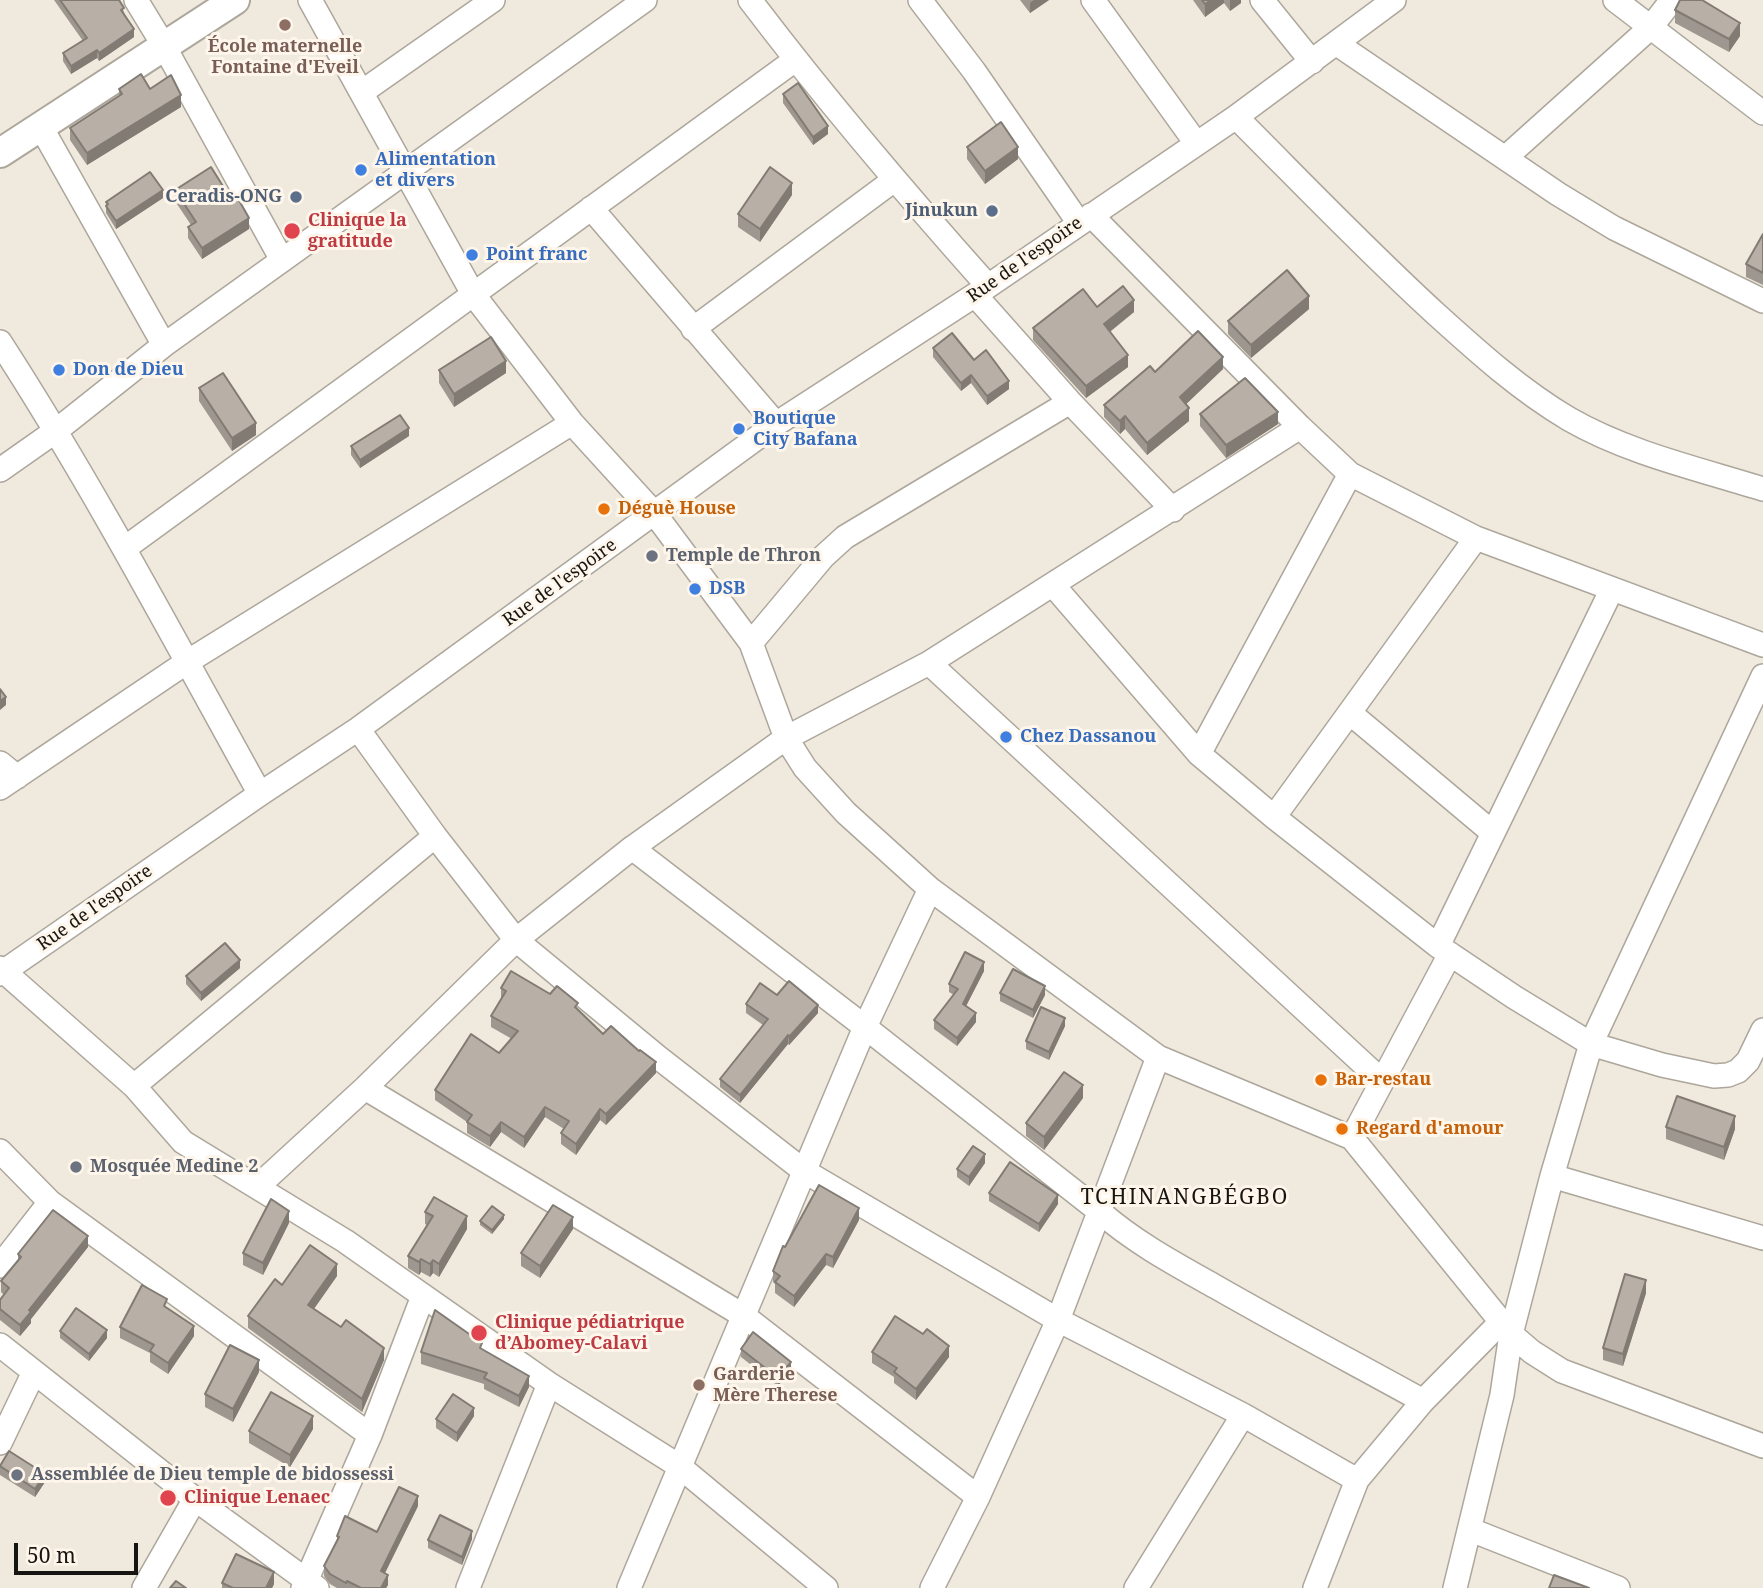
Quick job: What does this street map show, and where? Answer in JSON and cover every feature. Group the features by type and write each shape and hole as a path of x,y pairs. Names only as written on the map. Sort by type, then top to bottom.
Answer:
{"main road":[{"path":"0,153 235,0"}],"street":[{"path":"135,0 164,46 282,260"},
{"path":"310,0 473,294 572,423 655,514 751,643 786,738 804,768 846,813 930,889 1158,1057 1352,1138 1506,1328 1532,1352 1562,1371 1763,1446"},
{"path":"362,92 493,0"},
{"path":"0,470 57,430 164,345 645,0"},
{"path":"750,0 795,60 1070,402 1172,510"},
{"path":"920,0 1085,219 1350,474 1476,538 1763,645"},
{"path":"1093,0 1196,143"},
{"path":"1262,0 1312,62"},
{"name":"Rue de l'espoire","path":"1,971 358,729 776,424 981,291 1236,117 1394,0"},
{"path":"1615,0 1763,113"},
{"path":"1505,158 1651,27 1672,0"},
{"path":"1337,44 1614,228 1763,302"},
{"path":"125,548 795,60"},
{"path":"1236,117 1395,276 1487,360 1528,392 1571,420 1622,444 1763,489"},
{"path":"41,127 164,345"},
{"path":"693,329 894,180"},
{"path":"591,208 776,424"},
{"path":"0,342 57,430 125,548 260,794"},
{"path":"751,643 823,557 845,537 1070,402"},
{"path":"5,776 572,423"},
{"path":"257,1187 365,1088 516,940 632,848 786,738 929,663 1300,428"},
{"path":"1199,754 1350,474"},
{"path":"1274,817 1476,538"},
{"path":"1053,585 1199,754 1274,817 1444,950 1514,997 1591,1044 1662,1065 1714,1076 1738,1071 1748,1061 1763,1030"},
{"path":"1352,1138 1444,950 1493,833 1612,589"},
{"path":"929,663 1381,1080"},
{"path":"1455,1588 1502,1395 1506,1328 1591,1044 1763,676"},
{"path":"1350,713 1493,833"},
{"path":"358,729 435,836 516,940 659,1058 804,1171 1058,1320 1243,1415 1357,1480"},
{"path":"134,1086 435,836"},
{"path":"632,848 865,1027 1120,1229 1256,1310 1423,1401"},
{"path":"629,1588 678,1466 865,1027 930,889"},
{"path":"1,971 134,1086 183,1142 345,1241 549,1384 678,1466 826,1588"},
{"path":"932,1588 978,1497 1058,1320 1158,1057"},
{"path":"365,1088 744,1316 978,1497"},
{"path":"0,1151 50,1202 370,1435"},
{"path":"1552,1176 1763,1238"},
{"path":"0,1266 50,1202"},
{"path":"0,1345 308,1586 423,1296"},
{"path":"1315,1588 1357,1480 1423,1401 1506,1328"},
{"path":"0,1443 34,1372"},
{"path":"468,1588 549,1384"},
{"path":"1136,1588 1243,1415"},
{"path":"144,1588 195,1499"},
{"path":"1471,1530 1618,1588"}],"building":[{"path":"60,0 119,0 124,8 121,10 134,29 99,53 97,50 71,66 63,53 87,38"},
{"path":"1680,0 1702,0 1740,23 1729,39 1675,10"},
{"path":"141,74 150,89 171,75 181,95 87,153 70,128 122,94 119,89"},
{"path":"798,83 828,126 813,137 783,94"},
{"path":"1001,122 1018,147 985,171 967,147"},
{"path":"211,167 231,199 236,195 249,218 202,248 188,227 196,222 175,190"},
{"path":"770,167 792,183 760,229 738,214"},
{"path":"150,172 163,190 116,221 106,202"},
{"path":"1763,234 1763,273 1746,264"},
{"path":"1287,270 1309,296 1251,345 1228,321"},
{"path":"1123,286 1134,300 1104,324 1128,355 1086,386 1033,328 1083,289 1097,307"},
{"path":"1198,331 1223,357 1180,397 1189,408 1147,443 1125,416 1120,421 1104,405 1150,366 1155,372"},
{"path":"952,333 974,360 986,350 1009,381 987,396 971,375 961,383 933,348"},
{"path":"491,337 506,361 454,394 439,370"},
{"path":"223,373 256,423 232,438 199,388"},
{"path":"1245,378 1278,412 1226,445 1200,414"},
{"path":"400,415 409,428 360,460 351,446"},
{"path":"0,689 6,697 0,701"},
{"path":"225,943 240,960 201,993 186,976"},
{"path":"965,952 984,962 963,1004 976,1013 957,1038 934,1020 958,989 949,984"},
{"path":"1013,969 1045,986 1033,1010 1000,993"},
{"path":"511,971 550,994 557,986 578,1003 575,1007 603,1034 611,1026 656,1062 606,1114 600,1109 576,1144 561,1133 569,1121 545,1107 524,1137 501,1122 490,1136 467,1122 472,1115 435,1090 471,1034 499,1053 518,1031 491,1016 506,991 501,988"},
{"path":"789,981 818,1005 789,1037 788,1035 740,1095 720,1079 768,1019 746,1004 760,983 777,995"},
{"path":"1041,1007 1065,1018 1049,1052 1026,1041"},
{"path":"1064,1072 1083,1085 1044,1137 1026,1123"},
{"path":"1677,1096 1735,1116 1724,1147 1666,1127"},
{"path":"973,1146 985,1154 969,1177 957,1169"},
{"path":"1010,1162 1058,1195 1039,1224 989,1193"},
{"path":"819,1185 859,1208 833,1257 826,1254 794,1296 775,1282 780,1276 773,1271 783,1246 785,1247"},
{"path":"434,1197 467,1216 439,1264 433,1260 430,1264 421,1259 419,1262 408,1256 433,1216 425,1212"},
{"path":"271,1199 289,1211 263,1263 243,1253"},
{"path":"553,1205 573,1217 540,1266 521,1253"},
{"path":"492,1206 504,1215 492,1230 480,1221"},
{"path":"53,1210 88,1236 20,1325 0,1309 0,1300 9,1288 1,1281 21,1257 18,1254"},
{"path":"310,1245 337,1264 308,1305 341,1327 346,1320 384,1348 362,1399 248,1316 275,1279 282,1285"},
{"path":"1625,1274 1646,1280 1623,1354 1603,1348"},
{"path":"142,1285 167,1299 164,1306 194,1326 168,1363 150,1351 154,1345 120,1327"},
{"path":"76,1308 107,1330 89,1354 60,1331"},
{"path":"435,1310 482,1343 480,1348 529,1376 519,1396 484,1378 487,1373 421,1352"},
{"path":"895,1316 923,1334 927,1329 949,1346 916,1389 894,1372 897,1368 872,1352"},
{"path":"753,1332 791,1362 778,1378 741,1349"},
{"path":"230,1345 259,1360 233,1409 205,1394"},
{"path":"271,1392 313,1416 290,1455 249,1431"},
{"path":"453,1394 474,1408 457,1433 436,1419"},
{"path":"9,1451 45,1474 35,1489 0,1466"},
{"path":"399,1487 418,1496 381,1571 388,1575 381,1588 361,1588 330,1574 324,1566 339,1537 337,1536 345,1516 377,1532"},
{"path":"440,1515 472,1531 462,1557 428,1540"},
{"path":"236,1554 274,1572 266,1588 233,1588 222,1583"},
{"path":"1554,1575 1589,1588 1549,1588"},
{"path":"176,1581 186,1588 170,1588"}],"place":[{"name":"École maternelle Fontaine d'Eveil","path":"285,25"},
{"name":"Alimentation et divers","path":"361,170"},
{"name":"Ceradis-ONG","path":"296,197"},
{"name":"Jinukun","path":"992,211"},
{"name":"Clinique la gratitude","path":"292,231"},
{"name":"Point franc","path":"472,255"},
{"name":"Don de Dieu","path":"59,370"},
{"name":"Boutique City Bafana","path":"739,429"},
{"name":"Déguè House","path":"604,509"},
{"name":"Temple de Thron","path":"652,556"},
{"name":"DSB","path":"695,589"},
{"name":"Chez Dassanou","path":"1006,737"},
{"name":"Bar-restau","path":"1321,1080"},
{"name":"Regard d'amour","path":"1342,1129"},
{"name":"Mosquée Medine 2","path":"76,1167"},
{"name":"Clinique pédiatrique d’Abomey-Calavi","path":"479,1333"},
{"name":"Garderie Mère Therese","path":"699,1385"},
{"name":"Assemblée de Dieu temple de bidossessi","path":"17,1475"},
{"name":"Clinique Lenaec","path":"168,1498"}],"district":[{"name":"TCHINANGBÉGBO","path":"1185,1198"}]}
